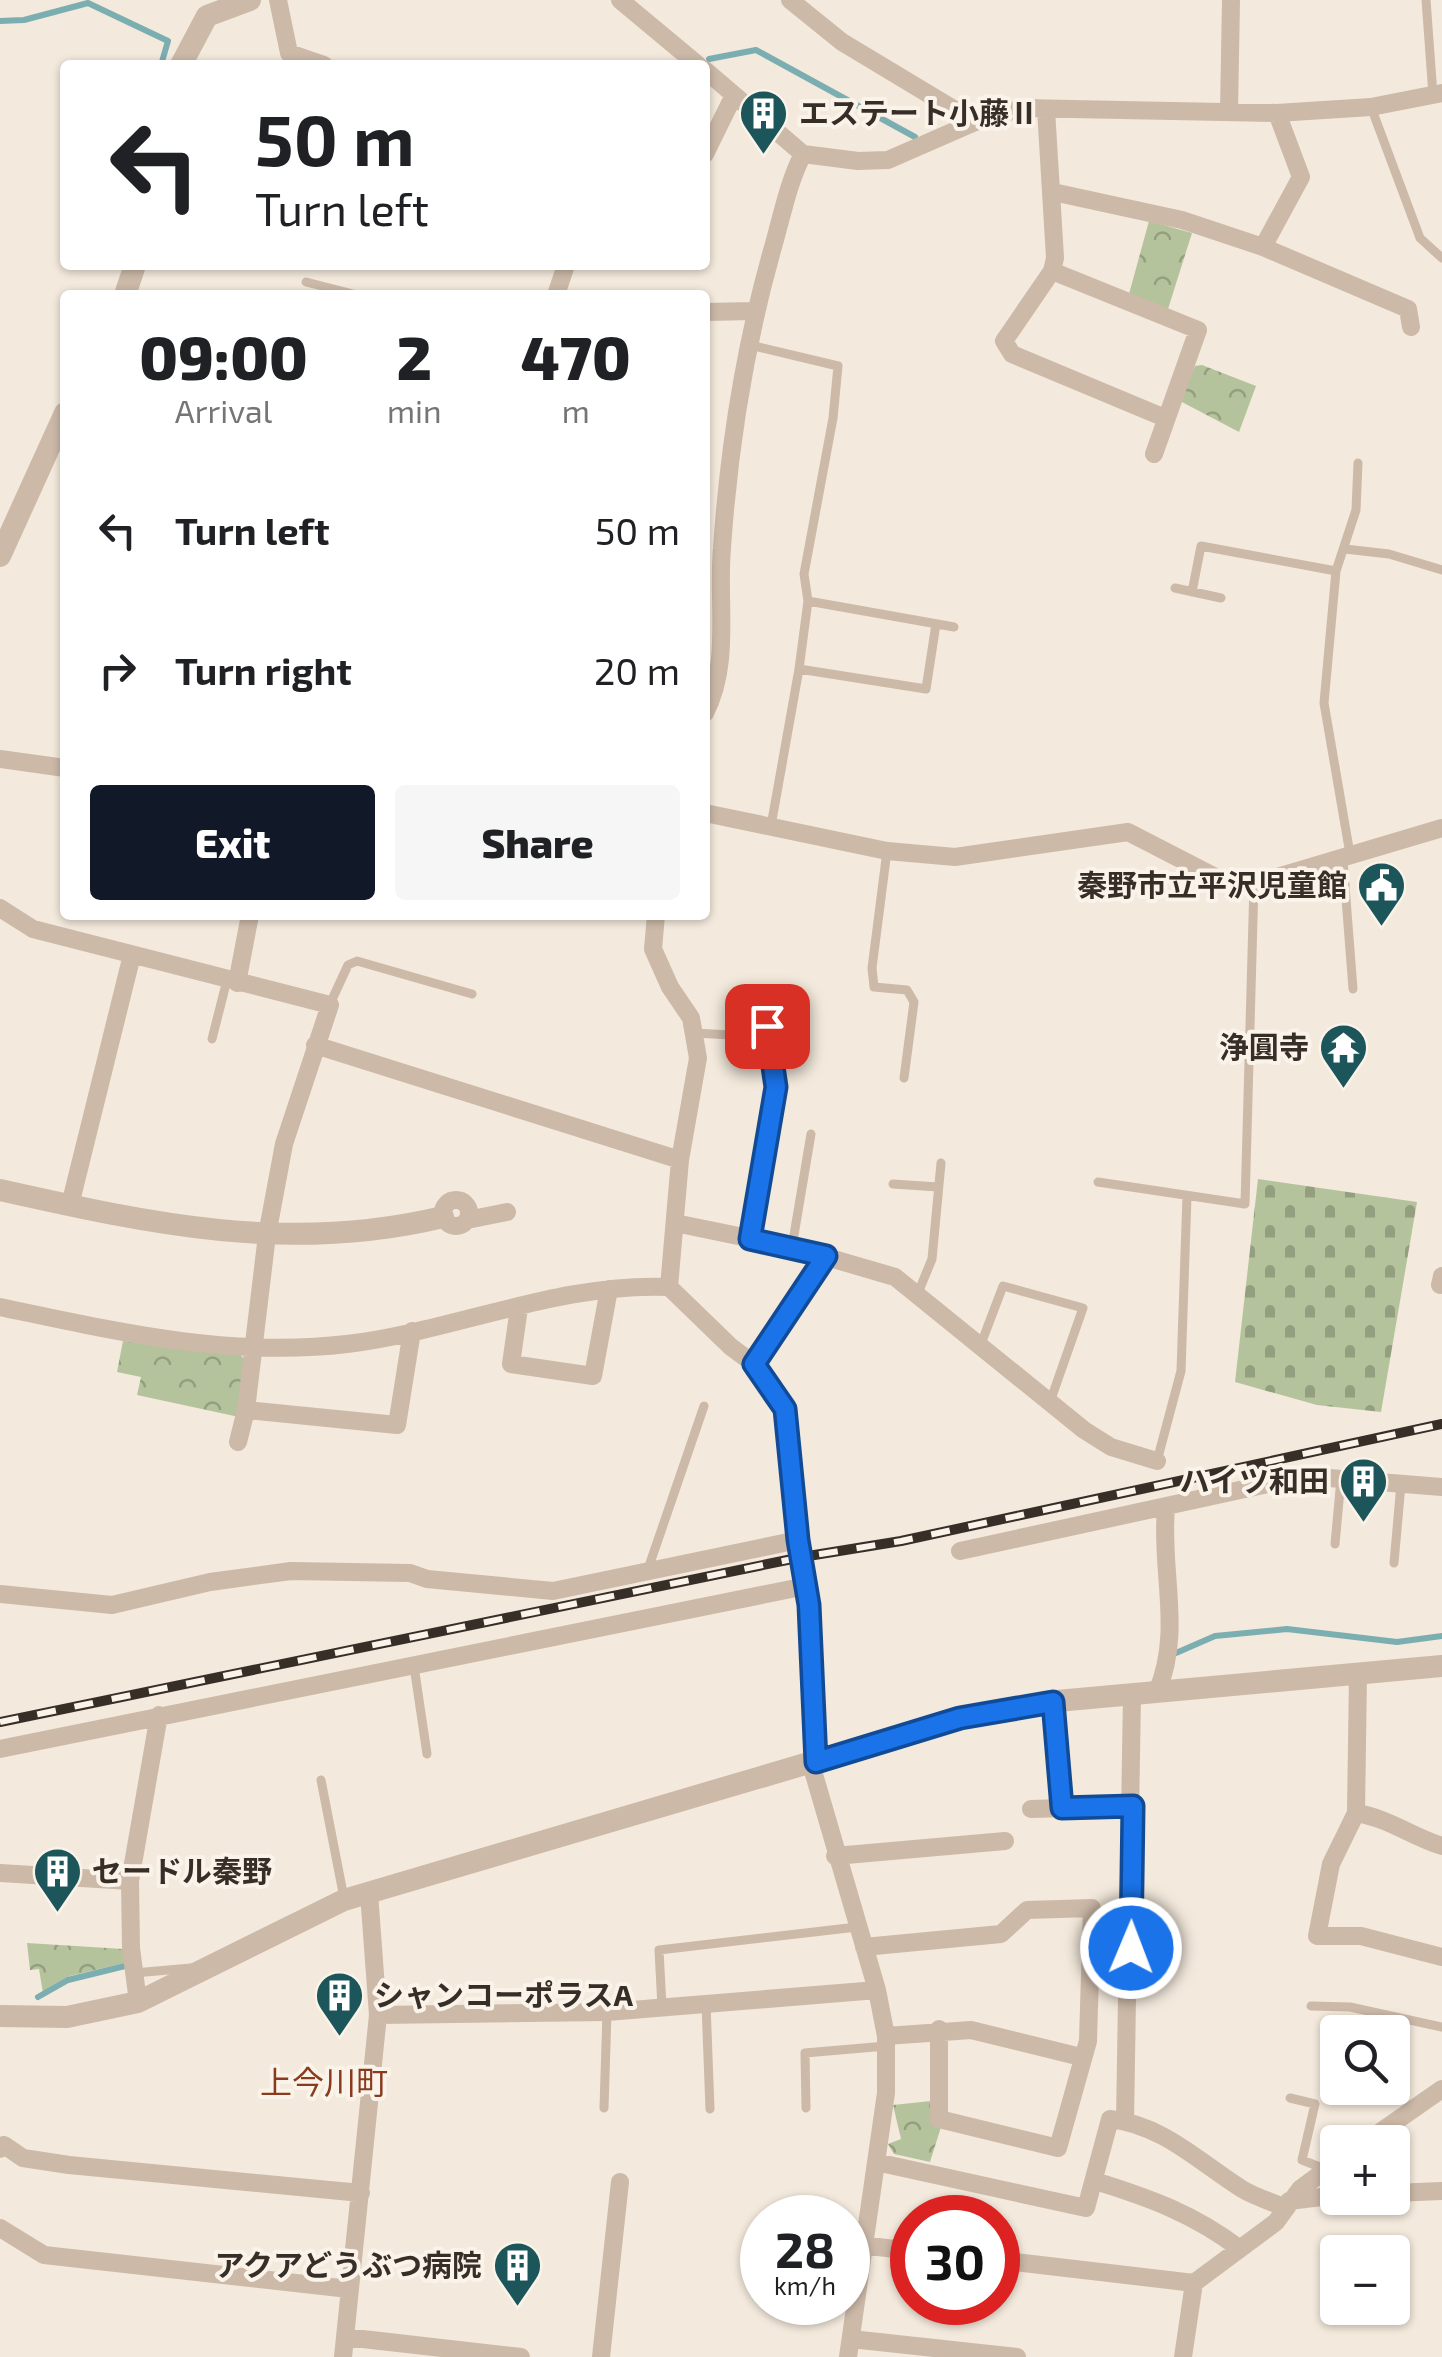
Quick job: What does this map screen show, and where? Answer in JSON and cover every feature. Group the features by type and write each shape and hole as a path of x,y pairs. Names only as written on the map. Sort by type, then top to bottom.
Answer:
{"street":[{"path":"183,60 212,5 250,0"},
{"path":"278,0 289,53 309,60"},
{"path":"790,0 842,42 975,122"},
{"path":"1229,112 1231,0"},
{"path":"626,2 692,60"},
{"path":"710,74 803,154 858,161 888,160 975,122 1022,108 1276,113 1371,107 1437,94"},
{"path":"710,144 734,95"},
{"path":"1046,109 1053,192 1052,270 1004,341 1012,354 1166,418"},
{"path":"1262,247 1301,177 1276,113"},
{"path":"710,700 721,638 712,575 754,311 803,154"},
{"path":"1053,192 1182,220 1262,247 1408,308 1411,327"},
{"path":"1052,270 1198,330 1154,454"},
{"path":"710,312 754,311"},
{"path":"1,551 58,439"},
{"path":"0,759 60,767"},
{"path":"710,815 887,851 954,857 1128,832 1227,883 1254,884 1442,828"},
{"path":"0,908 33,929 330,1005 284,1144 267,1235 246,1410 238,1442"},
{"path":"232,981 249,920"},
{"path":"656,920 653,949 670,987 691,1018 697,1074 680,1160 669,1287"},
{"path":"70,1206 132,956"},
{"path":"316,1045 680,1160"},
{"path":"0,1190 214,1233 365,1231 507,1212"},
{"path":"675,1223 826,1256 895,1277 981,1344 1049,1404 1112,1447 1157,1462"},
{"path":"754,1364 826,1256"},
{"path":"0,1308 170,1340 254,1347 350,1344 609,1289 669,1287 730,1347 754,1364 785,1409 806,1586 814,1763 836,1856 877,1990 886,2041 886,2093 870,2195"},
{"path":"519,1308 511,1364 593,1376 609,1289"},
{"path":"246,1410 397,1425 412,1331"},
{"path":"960,1551 1304,1476 1442,1487"},
{"path":"1157,1692 1167,1668 1172,1613 1166,1508"},
{"path":"0,1594 112,1605 210,1582 292,1571 410,1573 427,1579 553,1591 798,1540"},
{"path":"0,1750 806,1586"},
{"path":"1,2017 67,2018 138,2002 266,1935 344,1900 960,1718 1053,1702 1442,1666"},
{"path":"1358,1674 1356,1813 1331,1864 1317,1936 1361,1936 1442,1957"},
{"path":"1125,2121 1132,1695"},
{"path":"1053,1702 1062,1808"},
{"path":"138,2002 130,1881 159,1715"},
{"path":"1031,1810 1133,1806"},
{"path":"1356,1813 1385,1818 1406,1835 1442,1846"},
{"path":"836,1856 1005,1841"},
{"path":"0,1873 130,1881"},
{"path":"369,1893 378,2015 345,2346 521,2357"},
{"path":"864,1947 1001,1934 1027,1910 1092,1908 1088,2040 1058,2148 939,2119 939,2029"},
{"path":"378,2015 607,2012 877,1990"},
{"path":"886,2041 939,2029 971,2030 1081,2058"},
{"path":"1390,2125 1442,2089"},
{"path":"876,2162 1086,2208 1110,2120 1125,2121 1158,2131 1246,2192 1288,2205 1320,2199"},
{"path":"0,2149 4,2146 23,2158 69,2165 360,2193"},
{"path":"1020,2262 1194,2282 1276,2222 1320,2175"},
{"path":"1095,2181 1161,2201 1199,2218 1240,2249"},
{"path":"601,2357 620,2182"},
{"path":"1410,2192 1442,2191"},
{"path":"0,2228 44,2256 349,2289"},
{"path":"1183,2357 1194,2282"},
{"path":"850,2348 1017,2357"}],"lane":[{"path":"1426,0 1437,94"},
{"path":"1371,107 1420,238 1442,258"},
{"path":"306,282 330,290"},
{"path":"750,345 838,366 804,574 808,601 799,670 771,826"},
{"path":"1353,989 1347,859 1324,703 1336,571 1356,510 1358,463"},
{"path":"1192,592 1200,546 1336,571"},
{"path":"1345,549 1388,554 1442,570"},
{"path":"1175,588 1221,598"},
{"path":"808,601 954,627"},
{"path":"799,670 926,689 936,624"},
{"path":"887,851 872,968 874,987 906,990 914,1002 904,1078"},
{"path":"1098,1182 1244,1204 1254,884"},
{"path":"330,1005 348,965 357,961 472,994"},
{"path":"212,1038 232,981"},
{"path":"694,1034 768,1032 776,1087 750,1239"},
{"path":"792,1248 811,1134"},
{"path":"918,1293 932,1258 940,1162"},
{"path":"892,1184 938,1187"},
{"path":"1157,1462 1181,1371 1187,1196"},
{"path":"981,1344 1003,1286 1082,1308 1049,1404"},
{"path":"648,1571 704,1406"},
{"path":"1335,1544 1341,1479"},
{"path":"1394,1563 1401,1484"},
{"path":"414,1664 427,1754"},
{"path":"321,1780 344,1900"},
{"path":"662,2007 659,1950 858,1927"},
{"path":"134,1973 210,1966"},
{"path":"706,2004 710,2108"},
{"path":"1311,2006 1350,2007 1442,2026"},
{"path":"604,2108 607,2012"},
{"path":"806,2108 806,2053 886,2041"},
{"path":"1290,2098 1315,2104 1302,2160 1320,2163"}],"green space":[{"path":"1149,221 1192,233 1168,309 1129,294"},
{"path":"1202,365 1256,386 1239,432 1180,401 1195,366"},
{"path":"1258,1179 1417,1202 1381,1412 1317,1405 1235,1382"},
{"path":"123,1341 240,1354 247,1363 239,1417 137,1395 141,1377 117,1372"},
{"path":"27,1943 123,1949 125,1963 70,1976 43,1993 39,1969 30,1970"},
{"path":"931,2101 941,2127 930,2162 894,2154 888,2144 901,2139 893,2105"}],"waterway":[{"path":"0,21 24,20 88,3 168,41 162,60"},
{"path":"709,59 756,50 915,137"},
{"path":"1176,1653 1215,1636 1287,1629 1397,1642 1442,1636"},
{"path":"38,1997 68,1980 125,1966"}],"railway":[{"path":"0,1722 802,1557 901,1541 1442,1424"}],"place":[{"name":"エステート小藤Ⅱ","path":"764,156"},
{"name":"秦野市立平沢児童館","path":"1382,928"},
{"name":"浄圓寺","path":"1344,1090"},
{"name":"ハイツ和田","path":"1364,1524"},
{"name":"セードル秦野","path":"57,1914"},
{"name":"シャンコーポラスA","path":"339,2038"},
{"name":"アクアどうぶつ病院","path":"517,2308"}],"district":[{"name":"上今川町","path":"324,2083"}],"route":[{"path":"767,1026 776,1087 750,1239 826,1256 754,1364 776,1390 785,1409 800,1524 798,1540 809,1605 816,1762 960,1718 1053,1702 1062,1808 1133,1806 1131,1948"}]}
